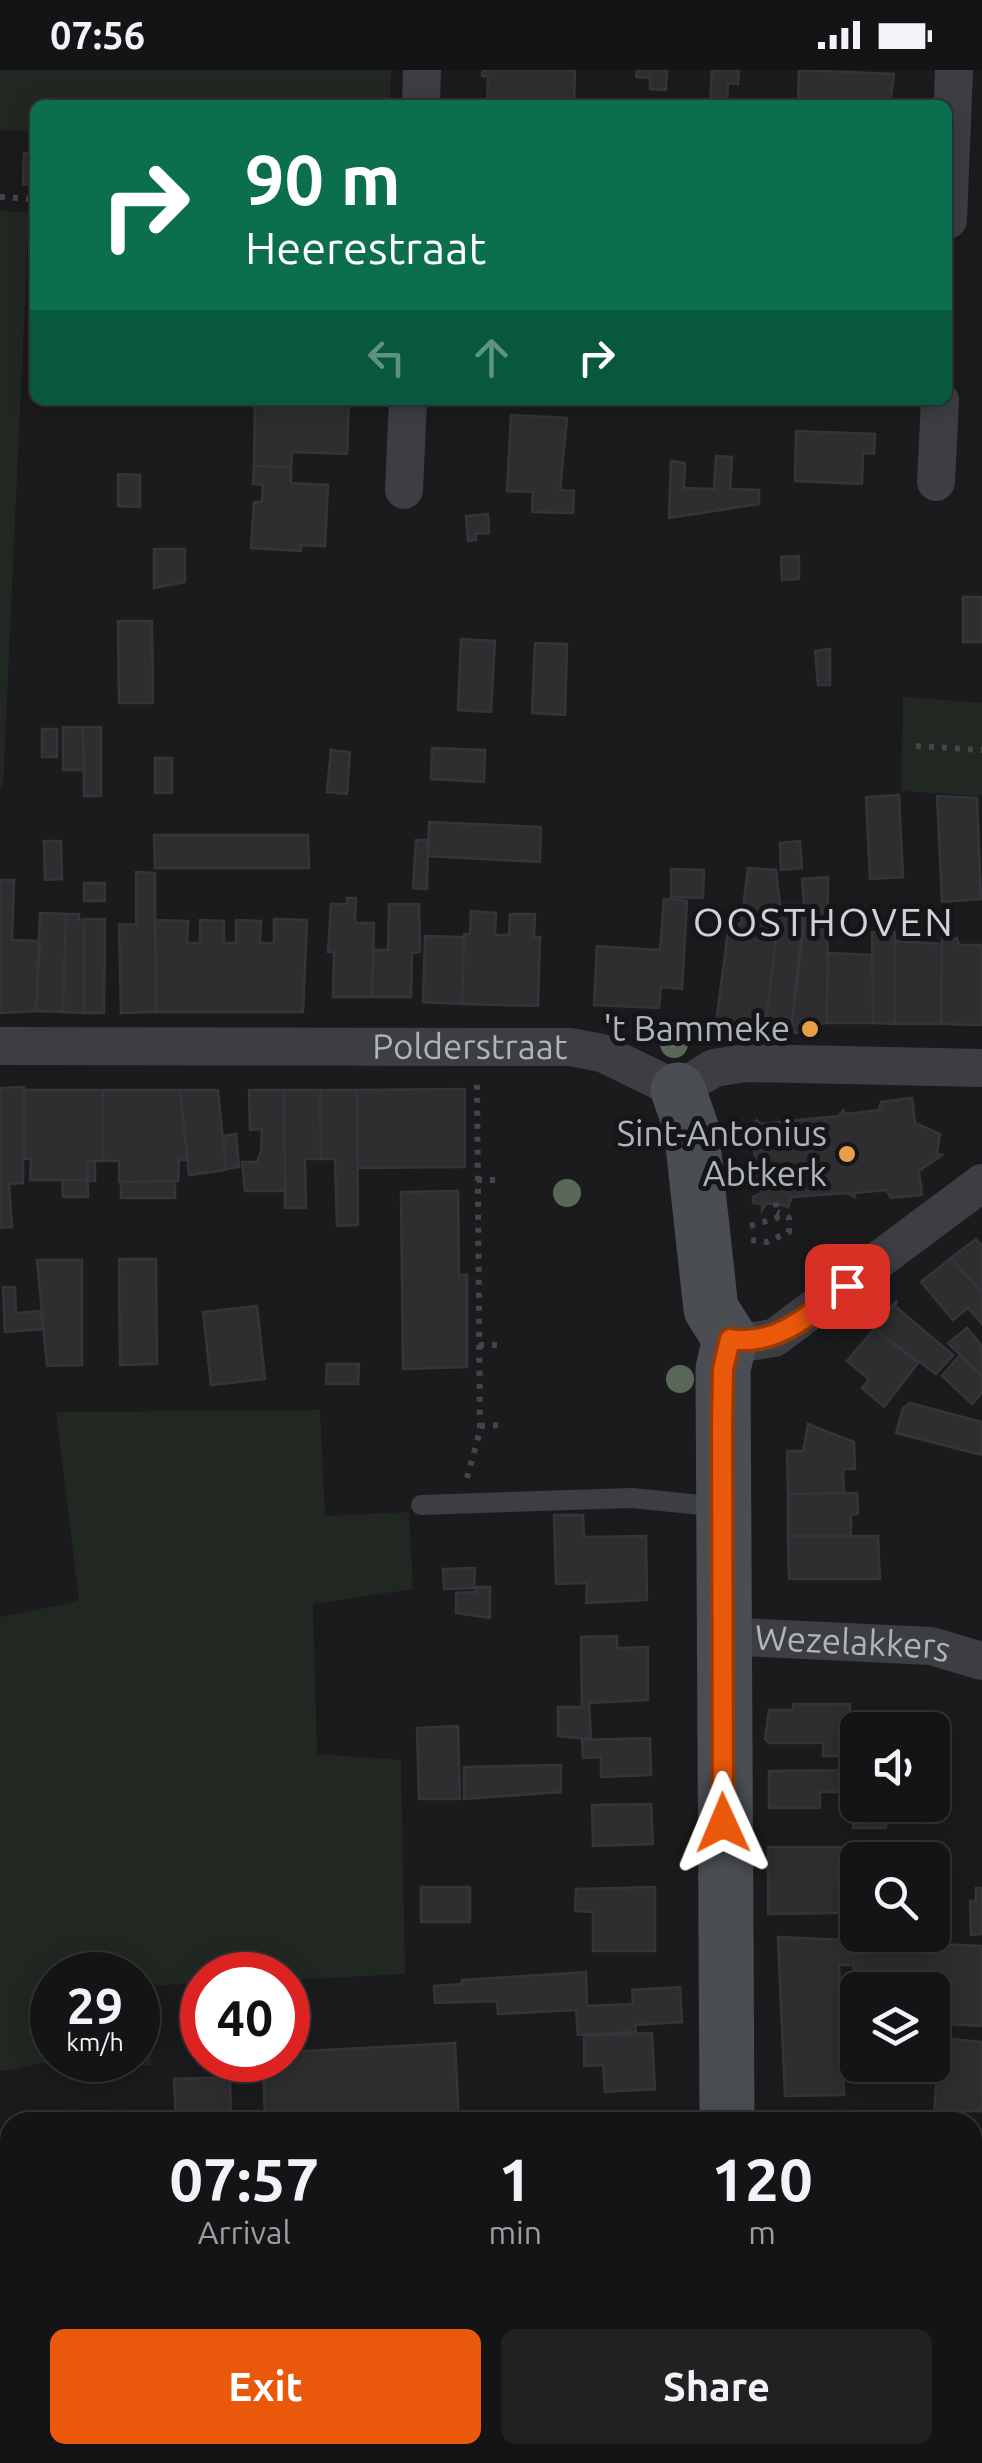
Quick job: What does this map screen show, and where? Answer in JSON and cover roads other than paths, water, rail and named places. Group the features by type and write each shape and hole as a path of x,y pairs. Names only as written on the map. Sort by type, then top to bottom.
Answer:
{"street":[{"path":"421,100 422,70"},
{"path":"952,120 954,70"},
{"path":"404,490 408,405"},
{"path":"936,482 940,405"},
{"name":"Polderstraat","path":"0,1046 570,1047 602,1053 678,1090"},
{"path":"728,2112 722,1508 723,1369 730,1339 711,1309 691,1128 678,1090 714,1068 745,1064 982,1068"},
{"path":"730,1339 748,1342 774,1338 982,1183"},
{"name":"Wezelakkers","path":"722,1636 932,1646 982,1661"}],"lane":[{"path":"421,1505 632,1498 722,1508"}],"place":[{"name":"'t Bammeke","path":"810,1029"},
{"name":"Sint-Antonius Abtkerk","path":"847,1154"}],"district":[{"name":"OOSTHOVEN","path":"824,922"}]}
